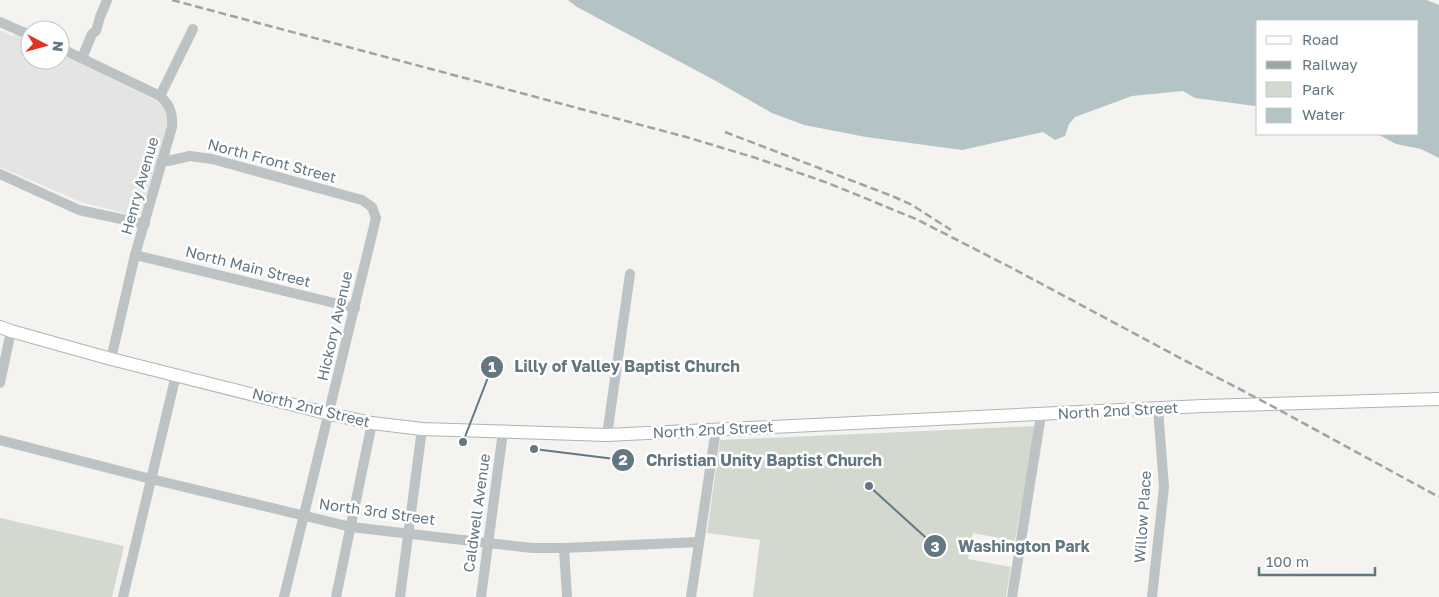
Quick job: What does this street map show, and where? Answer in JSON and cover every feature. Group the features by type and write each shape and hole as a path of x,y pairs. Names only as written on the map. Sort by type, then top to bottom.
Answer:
{"main road":[{"name":"North 2nd Street","path":"5,329 111,359 372,423 422,428 503,432 607,435 1158,409 1439,399"}],"street":[{"path":"82,58 92,34 96,31 107,0"},
{"path":"0,22 20,31"},
{"path":"70,53 160,96 193,30"},
{"name":"Henry Avenue","path":"111,359 135,255 172,127 173,117 168,103 160,96"},
{"name":"North Front Street","path":"162,160 168,161 190,156 212,159 362,200 372,207"},
{"path":"0,174 79,210 145,224"},
{"name":"Hickory Avenue","path":"284,597 330,414 376,218 372,207"},
{"name":"North Main Street","path":"135,255 355,308"},
{"path":"607,435 630,274"},
{"path":"0,383 5,329"},
{"path":"123,597 176,375"},
{"name":"Willow Place","path":"1152,597 1164,486 1158,409"},
{"path":"1012,597 1041,415"},
{"path":"336,597 372,423"},
{"path":"400,597 422,428"},
{"path":"691,597 716,429"},
{"name":"Caldwell Avenue","path":"480,597 503,432"},
{"name":"North 3rd Street","path":"0,440 151,479 351,526 532,548 699,542"},
{"path":"564,548 567,597"}],"shaded area":[{"path":"0,30 12,36 17,34 20,35 20,70 70,70 70,59 149,97 161,104 166,110 169,122 143,212 135,216 81,202 0,167"}],"green space":[{"path":"1036,426 1015,541 973,533 968,559 1011,567 1006,597 753,597 760,540 707,533 720,440"},
{"path":"0,518 124,546 112,597 0,597"}],"water":[{"path":"568,0 1427,0 1439,5 1439,158 1421,149 1396,144 1379,135 1419,135 1419,20 1256,20 1255,106 1195,98 1183,91 1132,96 1075,117 1069,124 1065,136 1055,140 1043,132 962,150 866,137 804,125 772,113 577,7"}],"railway":[{"path":"172,0 686,137 756,158 828,183 916,219 1010,267 1439,497"},
{"path":"725,132 892,196 912,205 951,230"}],"place":[{"name":"Lilly of Valley Baptist Church","path":"463,442"},
{"name":"Christian Unity Baptist Church","path":"534,449"},
{"name":"Washington Park","path":"869,486"}]}
